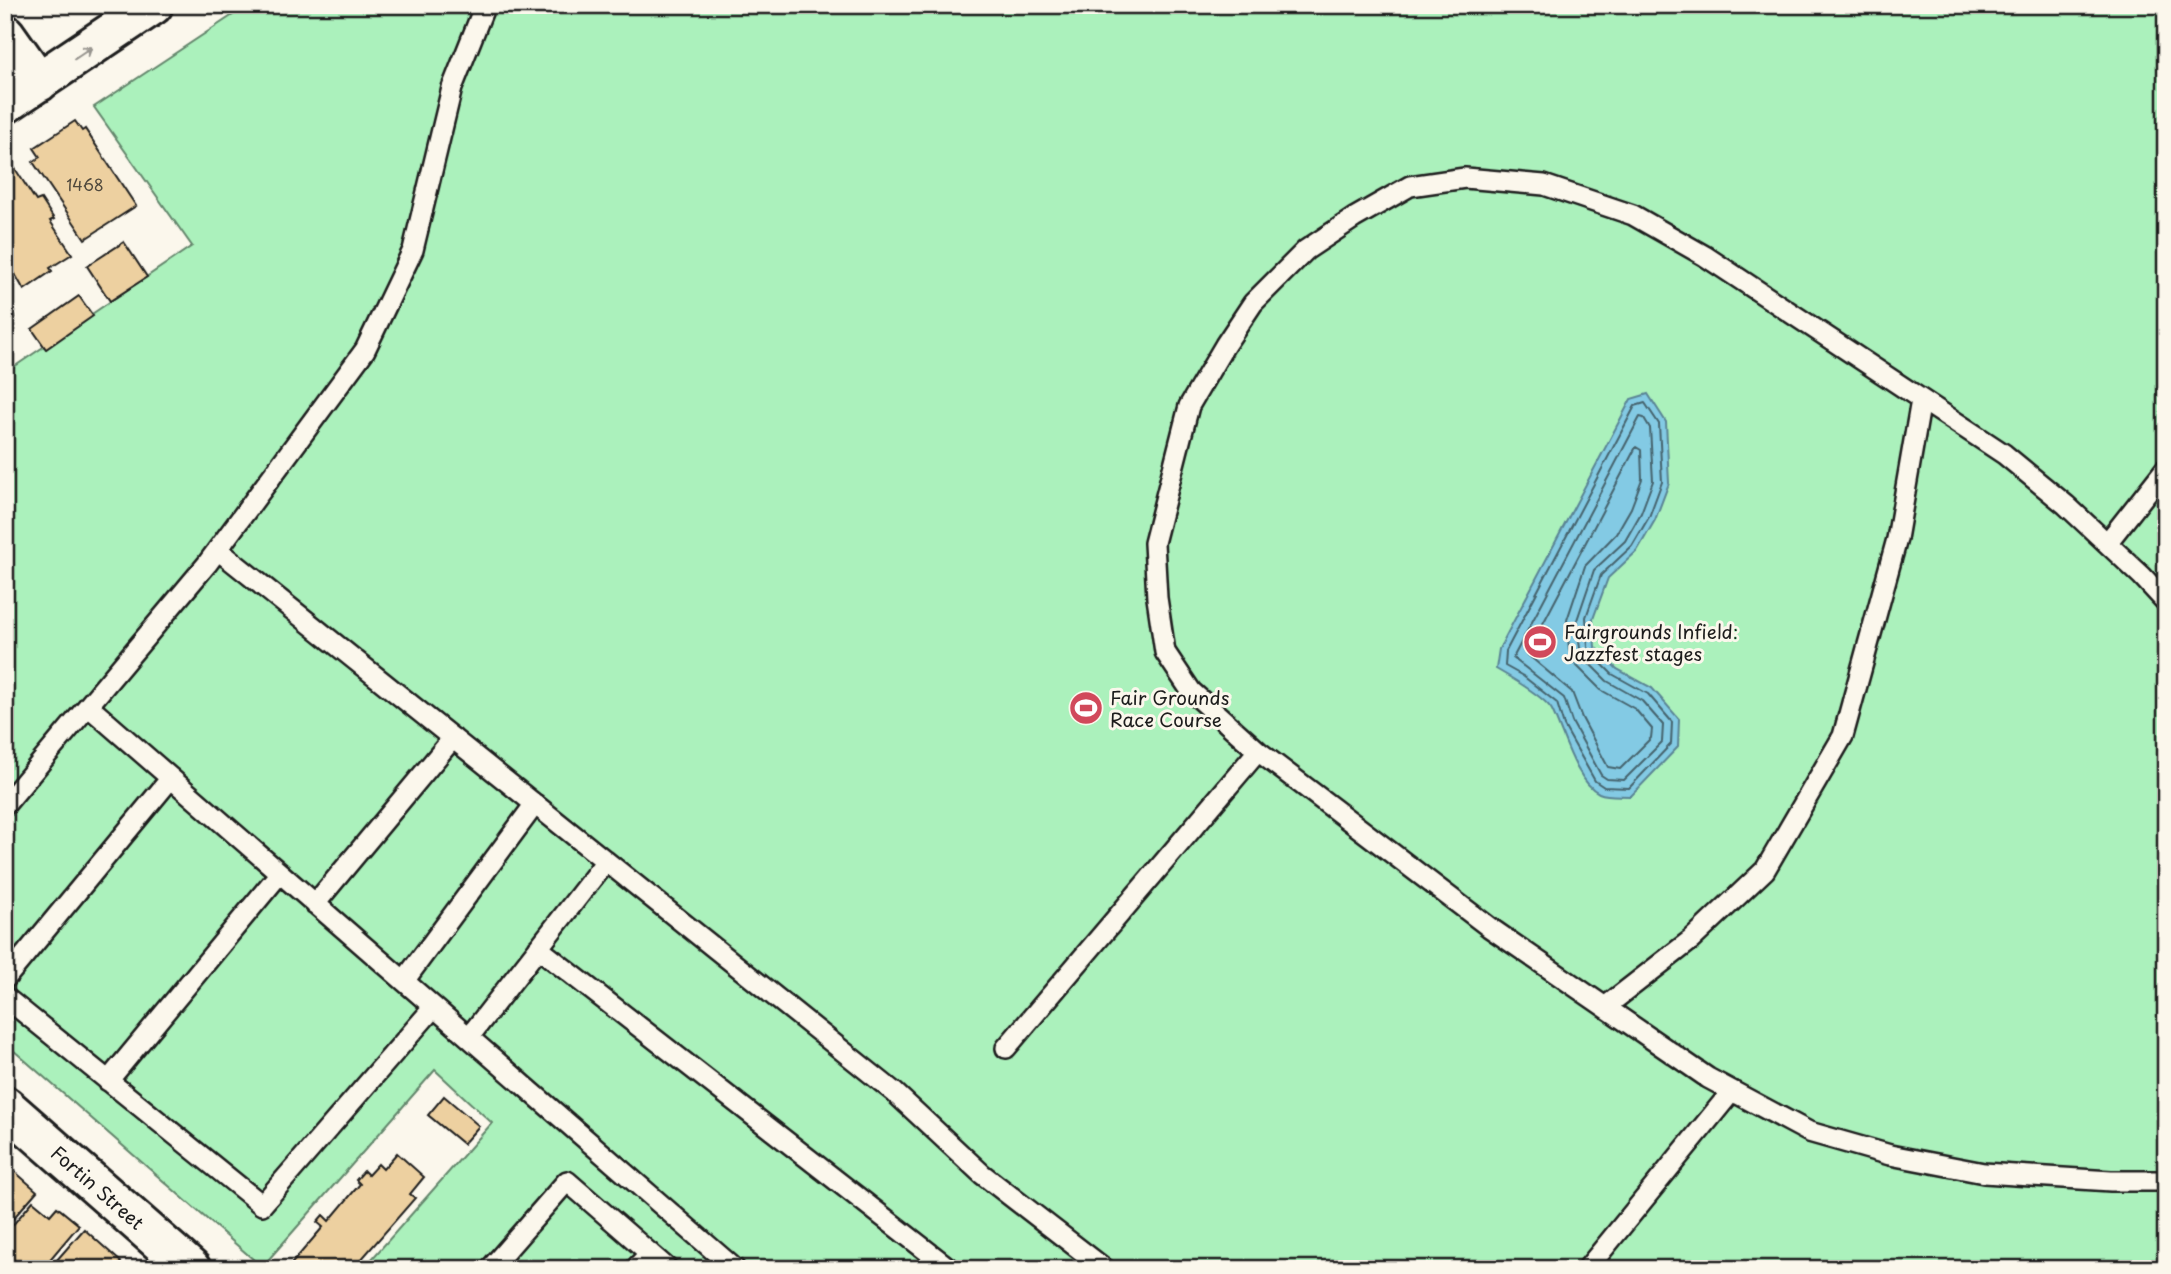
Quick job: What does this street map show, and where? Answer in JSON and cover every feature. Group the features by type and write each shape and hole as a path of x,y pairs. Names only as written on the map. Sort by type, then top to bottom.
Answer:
{"street":[{"path":"5,104 153,5"},
{"path":"5,34 39,82"},
{"name":"Fortin Street","path":"5,1106 191,1269"}],"lane":[{"path":"5,805 218,550 365,350 413,250 452,88 485,5"},
{"path":"2166,602 2066,505 2004,454 1705,256 1633,215 1544,185 1465,178 1410,186 1354,218 1306,250 1253,303 1189,406 1154,543 1157,598 1165,652 1191,691 1258,751 1489,927 1707,1078 1809,1132 1891,1155 1984,1173 2111,1181 2166,1181"},
{"path":"1605,1007 1691,940 1765,870 1843,736 1897,539 1921,400"},
{"path":"2107,543 2166,468"},
{"path":"218,550 894,1092 982,1174 1105,1269"},
{"path":"89,706 735,1269"},
{"path":"315,904 453,738"},
{"path":"1006,1048 1258,751"},
{"path":"5,979 171,778"},
{"path":"404,981 535,804"},
{"path":"469,1037 606,861"},
{"path":"108,1081 281,873"},
{"path":"538,948 950,1269"},
{"path":"5,997 262,1205 434,1007"},
{"path":"1587,1269 1732,1091"},
{"path":"490,1269 566,1181 668,1269"},
{"path":"635,1269 650,1253"}],"green space":[{"name":"Fair Grounds Race Course","path":"248,5 2166,5 2166,1269 363,1269 492,1123 435,1070 262,1267 5,1043 5,373 192,246 94,107"}],"water":[{"path":"1648,394 1666,422 1669,483 1655,520 1637,551 1608,578 1593,619 1595,647 1617,669 1652,688 1679,719 1678,747 1631,796 1611,795 1599,793 1591,787 1577,768 1548,705 1496,669 1499,649 1631,399"}],"building":[{"path":"75,121 82,131 85,129 136,206 85,239 33,162 40,157 34,148"},
{"path":"14,167 36,201 41,199 54,219 50,221 72,254 24,290 15,274 8,280 5,276 5,173"},
{"path":"124,242 147,277 110,301 87,266"},
{"path":"79,296 93,316 46,349 32,329"},
{"path":"5,302 15,317 5,324"},
{"path":"444,1096 479,1126 463,1144 428,1115"},
{"path":"397,1153 424,1177 410,1194 415,1198 353,1269 287,1269 323,1227 317,1222 323,1215 329,1221 360,1184 356,1180 364,1171 368,1175 378,1164 383,1169"},
{"path":"5,1163 37,1191 11,1221 5,1215"},
{"path":"33,1201 50,1215 57,1207 79,1225 42,1269 5,1269 5,1234"},
{"path":"84,1229 121,1262 115,1269 49,1269"}],"place":[{"name":"Fairgrounds Infield: Jazzfest stages","path":"1540,642"},
{"name":"Fair Grounds Race Course","path":"1086,708"}]}
